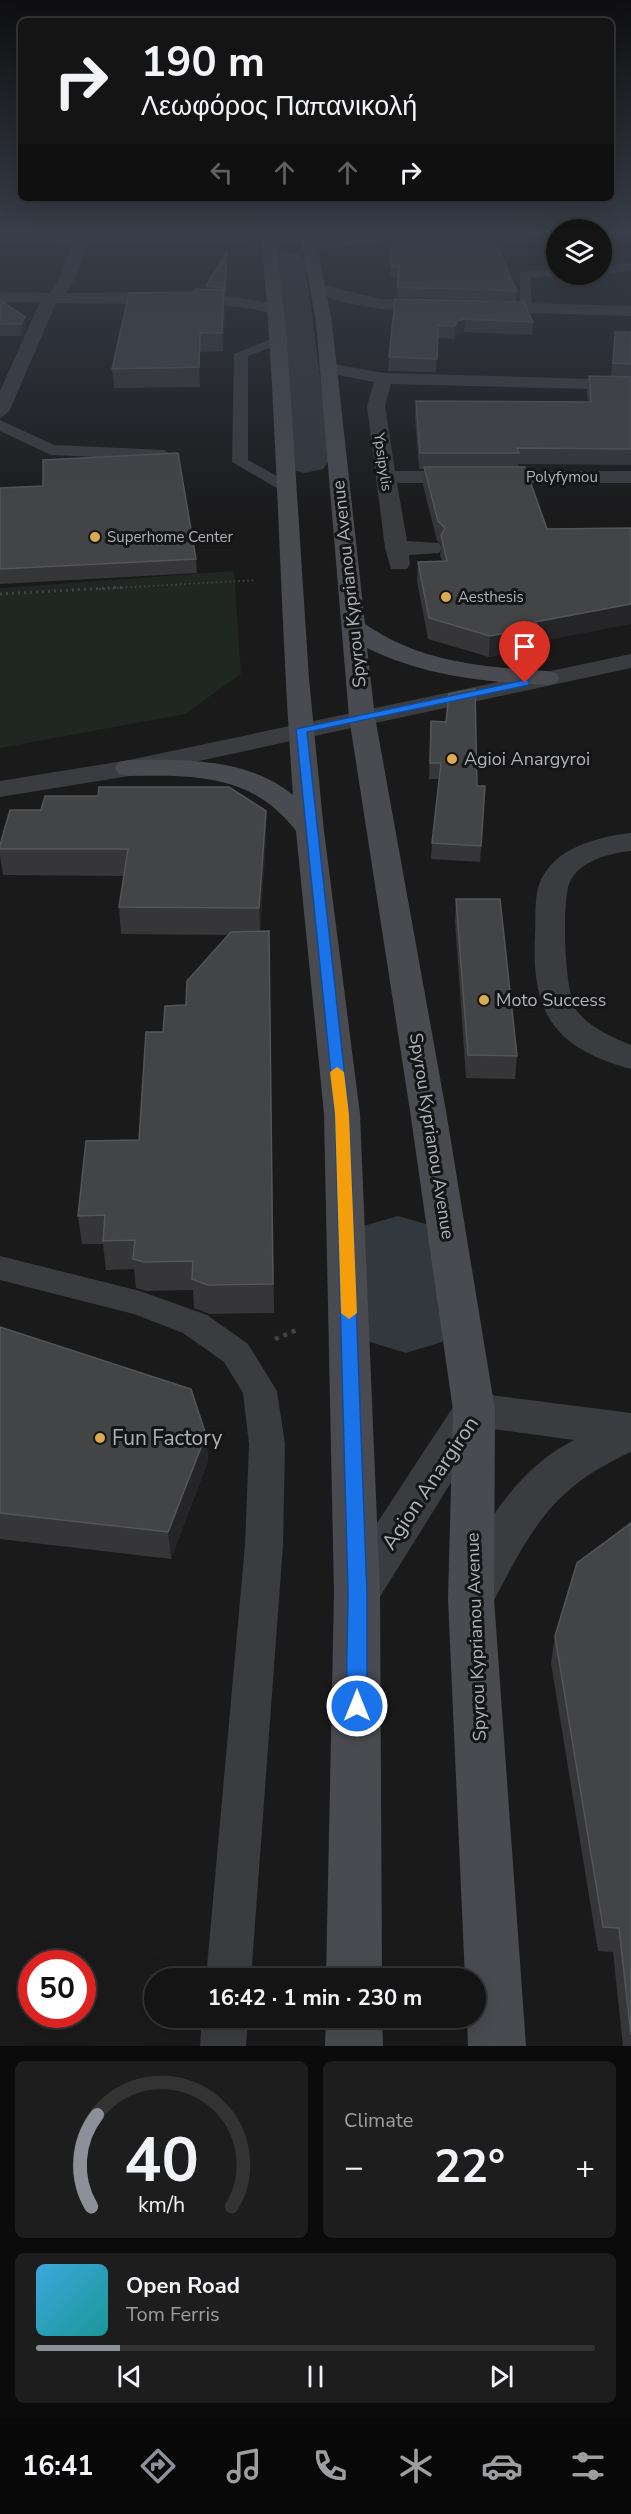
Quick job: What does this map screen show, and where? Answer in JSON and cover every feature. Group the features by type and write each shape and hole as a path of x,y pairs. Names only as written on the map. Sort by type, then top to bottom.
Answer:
{"main road":[{"path":"278,326 310,831 342,1114 357,1593 354,1968"},
{"name":"Spyrou Kyprianou Avenue","path":"335,326 328,368 362,717 428,1111 474,1410 471,1599 497,2046"},
{"path":"353,627 386,650 427,664 493,675 547,678"},
{"path":"129,768 191,767 241,777 280,797 300,813 310,831"},
{"path":"354,2028 354,2046"}],"street":[{"path":"0,412 39,326"},
{"path":"328,368 384,378 631,385"},
{"name":"Ypsipylis","path":"384,378 376,406 398,556 431,548"},
{"name":"Polyfymou","path":"386,477 631,477"},
{"path":"0,789 129,768 302,729 631,661"},
{"path":"631,842 589,850 561,872 554,885 552,985 563,1016 600,1045 631,1058"},
{"name":"Agion Anargiron","path":"357,1593 474,1410 631,1431"},
{"name":"Agion Anargiron","path":"471,1599 518,1517 541,1487 572,1461 631,1431"}],"lane":[{"path":"279,340 241,354 240,462 287,489"},
{"path":"0,425 51,450 164,455"},
{"path":"0,1268 140,1303 195,1324 236,1353 260,1391 267,1444 264,1545 230,1968"},
{"path":"223,2046 224,2028"}],"path":[{"path":"0,594 293,578"}],"shaded area":[{"path":"234,571 241,674 185,714 0,748 0,588"}],"building":[{"path":"122,326 222,326 222,333 200,333 199,367 112,369"},
{"path":"392,326 438,326 437,359 389,357"},
{"path":"615,332 631,332 631,364 613,363"},
{"path":"589,376 631,377 631,449 517,448 519,453 420,453 416,401 591,402"},
{"name":"Superhome Center","path":"178,453 196,559 0,569 0,488 43,486 43,460"},
{"path":"424,467 525,467 547,529 631,528 631,604 535,622 539,627 490,636 429,618 418,562 447,561 441,535 445,528 438,521"},
{"path":"475,689 477,786 485,786 481,846 432,843 441,763 430,763 431,721 446,722 449,694"},
{"path":"99,787 229,787 266,811 259,908 119,907 128,849 0,849 10,810 41,810 45,796 98,796"},
{"name":"Moto Success","path":"456,899 500,899 517,1056 468,1055"},
{"path":"269,931 273,1284 208,1285 192,1279 193,1261 144,1262 133,1259 135,1240 103,1241 105,1215 78,1216 86,1141 139,1140 146,1032 163,1032 165,1006 186,1005 187,981 231,932"},
{"name":"Fun Factory","path":"0,1327 191,1389 206,1435 168,1532 0,1513"},
{"path":"631,1523 631,2035 619,1928 603,1927 555,1636 577,1563"}],"waterway":[{"path":"292,326 305,458"},
{"path":"398,1252 406,1314"}],"slow traffic":[{"path":"337,1072 342,1114 349,1313"}],"place":[{"name":"Superhome Center","path":"95,537"},
{"name":"Aesthesis","path":"446,597"},
{"name":"Agioi Anargyroi","path":"452,759"},
{"name":"Moto Success","path":"484,1000"},
{"name":"Fun Factory","path":"100,1438"}],"route":[{"path":"357,1706 357,1593 342,1114 310,831 302,729 525,683"}]}
